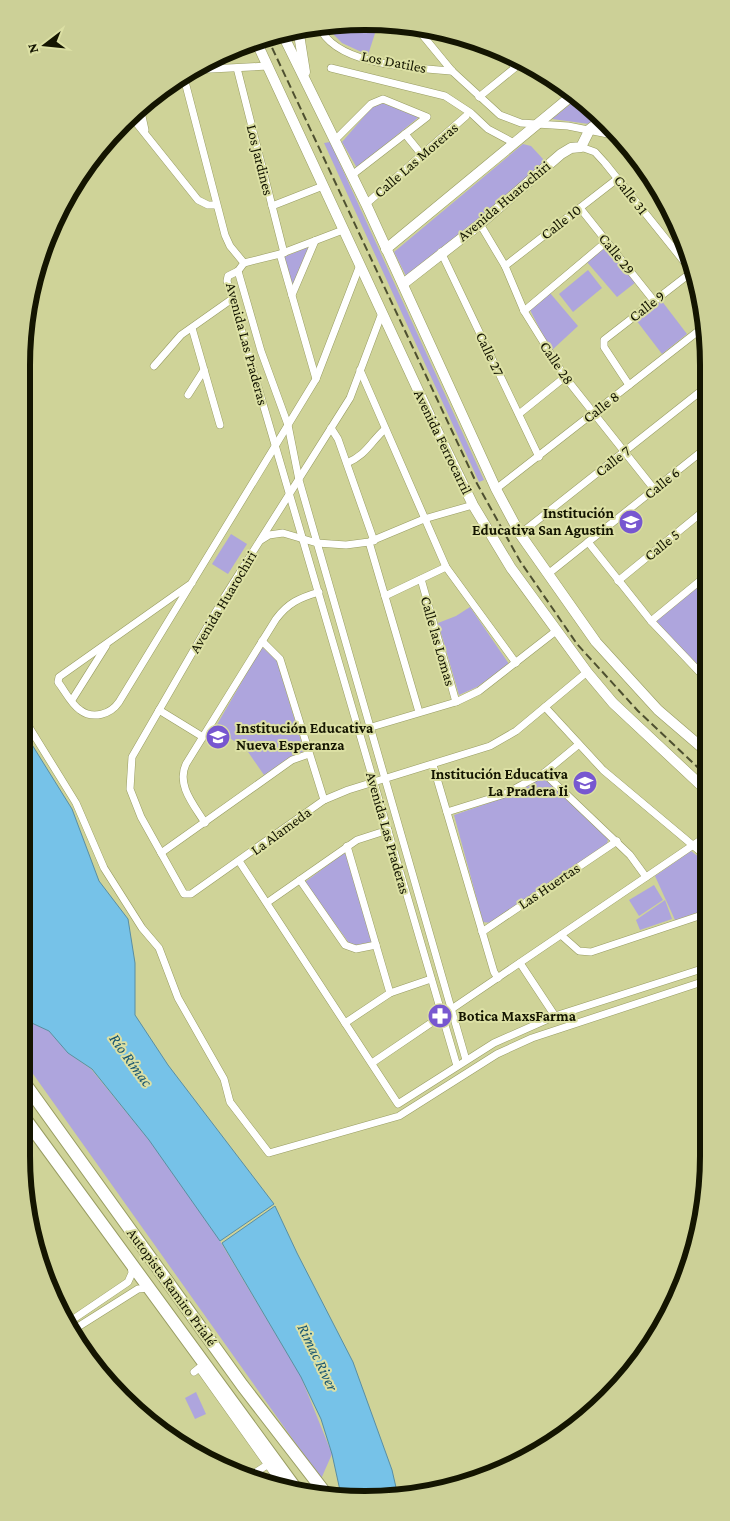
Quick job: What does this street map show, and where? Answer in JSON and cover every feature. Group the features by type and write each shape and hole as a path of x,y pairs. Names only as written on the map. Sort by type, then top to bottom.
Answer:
{"highway":[{"name":"Autopista Ramiro Prialé","path":"30,1091 242,1385 321,1488"},
{"name":"Autopista Ramiro Prialé","path":"30,1125 152,1289 292,1483"}],"street":[{"name":"Los Datiles","path":"322,33 334,45 366,59 406,68 452,71"},
{"path":"422,35 452,71 500,115 521,123 590,129 607,133"},
{"path":"299,36 306,81"},
{"name":"Avenida Ferrocarril","path":"285,39 366,204 496,489 520,534 596,642 634,686 658,710 700,746"},
{"name":"Avenida Ferrocarril","path":"259,47 473,505 511,568 587,672 614,703 700,784"},
{"path":"209,69 268,66"},
{"path":"479,97 515,67"},
{"name":"Los Jardines","path":"237,68 272,206 291,296 316,379"},
{"path":"331,68 445,96 471,113 488,129 514,143"},
{"name":"Avenida Las Praderas","path":"185,82 224,234 230,246 244,263"},
{"path":"386,249 568,98"},
{"path":"335,140 371,104 383,99 427,116 352,176"},
{"path":"142,115 146,133"},
{"name":"Calle Las Moreras","path":"366,204 466,116"},
{"path":"135,121 198,200 208,205 216,205"},
{"path":"581,147 590,129 597,124"},
{"path":"405,134 422,155"},
{"name":"Calle 31","path":"581,147 595,152 605,163 683,261"},
{"name":"Avenida Huarochiri","path":"403,284 480,224 560,154 571,148 581,147"},
{"name":"Calle 10","path":"505,266 617,178"},
{"path":"272,206 323,186"},
{"name":"Calle 29","path":"580,208 654,301"},
{"name":"Calle 28","path":"480,224 505,266 524,311 565,377 654,489"},
{"path":"238,271 244,263 282,253 343,230"},
{"path":"291,296 314,241"},
{"path":"524,311 606,242"},
{"name":"Calle 27","path":"442,252 539,457"},
{"path":"192,583 58,679 80,711 96,715 114,709 192,583 316,379 360,265"},
{"name":"Avenida Las Praderas","path":"457,1066 232,299 227,278 238,271 261,350 288,425 299,480 466,1060"},
{"name":"Calle 9","path":"629,385 603,343 604,340 688,275"},
{"path":"154,366 181,336 232,299"},
{"name":"Avenida Huarochiri","path":"184,894 141,817 130,790 132,757 260,540 350,398 382,313"},
{"path":"192,328 220,425"},
{"name":"Calle 8","path":"496,489 698,331"},
{"path":"188,395 204,370"},
{"path":"360,370 446,567 516,663"},
{"path":"519,414 565,377"},
{"name":"Calle 7","path":"520,534 700,392"},
{"path":"331,428 338,439 347,463 418,712"},
{"path":"347,463 366,453 369,444 385,429"},
{"name":"Calle 6","path":"548,574 700,453"},
{"path":"260,540 278,533 317,543 346,545 371,542 424,519 473,505"},
{"name":"Calle 5","path":"618,581 700,514"},
{"path":"588,542 651,621 700,673"},
{"path":"385,596 446,567"},
{"name":"Calle las Lomas","path":"421,580 456,702"},
{"path":"651,621 700,581"},
{"path":"205,822 186,790 182,775 186,764 285,606 296,599 318,592"},
{"path":"358,731 456,702 479,691 556,631"},
{"path":"262,641 280,659 324,800"},
{"path":"72,700 108,642"},
{"name":"La Alameda","path":"184,894 191,894 324,800 348,790 490,746 516,730 587,672"},
{"path":"545,707 603,770 700,852"},
{"path":"159,710 203,737"},
{"path":"30,729 76,803 104,868 142,928 159,948 178,998 224,1079 230,1102 269,1153 398,1116 497,1054 532,1038 700,983"},
{"path":"447,812 505,794 544,773 578,745"},
{"path":"161,853 292,760 309,754"},
{"path":"433,765 494,972 498,978"},
{"path":"544,773 617,841 646,877"},
{"path":"268,902 357,840 388,830"},
{"path":"372,1063 700,840"},
{"name":"Las Huertas","path":"482,932 617,841"},
{"path":"347,846 390,993"},
{"path":"239,861 268,902 398,1104 494,1043 555,1016 700,970"},
{"path":"300,880 345,945 356,949 376,945"},
{"path":"561,935 579,951 591,952 700,916"},
{"path":"520,963 555,1016"},
{"path":"345,1023 390,993 431,979"},
{"path":"73,1319 128,1282 132,1273 128,1258"},
{"path":"77,1327 138,1289 152,1289"},
{"path":"194,1372 199,1368 277,1480"},
{"path":"256,1472 267,1465"}],"shaded area":[{"path":"376,30 368,55 342,43 331,32"},
{"path":"573,102 593,120 589,124 552,119"},
{"path":"382,103 419,117 357,168 342,142 374,105"},
{"path":"330,142 484,480 479,482 324,143"},
{"path":"523,144 531,146 543,159 542,163 484,215 406,276 394,252"},
{"path":"311,246 292,286 284,257"},
{"path":"605,247 608,247 636,282 617,297 587,262"},
{"path":"588,270 602,288 573,312 559,294"},
{"path":"550,293 578,326 551,351 530,310"},
{"path":"661,300 687,334 662,354 636,320"},
{"path":"231,534 247,544 228,574 212,564"},
{"path":"700,584 700,668 656,621"},
{"path":"470,607 509,664 477,687 459,695 438,623 456,616"},
{"path":"262,647 277,661 304,751 264,775 246,749 215,728"},
{"path":"542,778 548,780 608,839 607,844 491,923 483,922 454,815 509,796"},
{"path":"691,851 700,858 700,912 675,920 655,876"},
{"path":"344,853 372,942 356,945 349,943 305,882"},
{"path":"654,885 663,900 639,916 629,900"},
{"path":"665,900 672,919 640,930 636,920"},
{"path":"30,1022 49,1031 68,1053 91,1069 149,1140 220,1241 301,1377 332,1454 321,1479 30,1070"},
{"path":"196,1392 206,1414 195,1419 185,1398"}],"water":[{"name":"Río Rímac","path":"30,741 72,809 99,881 128,919 135,963 135,1015 168,1065 274,1204 220,1241 149,1140 92,1069 68,1053 49,1031 30,1022"},
{"name":"Rimac River","path":"275,1206 353,1362 392,1470 396,1489 365,1491 340,1490 332,1454 321,1419 301,1377 222,1243"}],"railway":[{"path":"270,44 475,480 520,561 577,644 638,711 700,769"}],"place":[{"name":"Institución Educativa San Agustin","path":"631,522"},
{"name":"Institución Educativa Nueva Esperanza","path":"218,737"},
{"name":"Institución Educativa La Pradera Ii","path":"585,783"},
{"name":"Botica MaxsFarma","path":"440,1016"}]}
